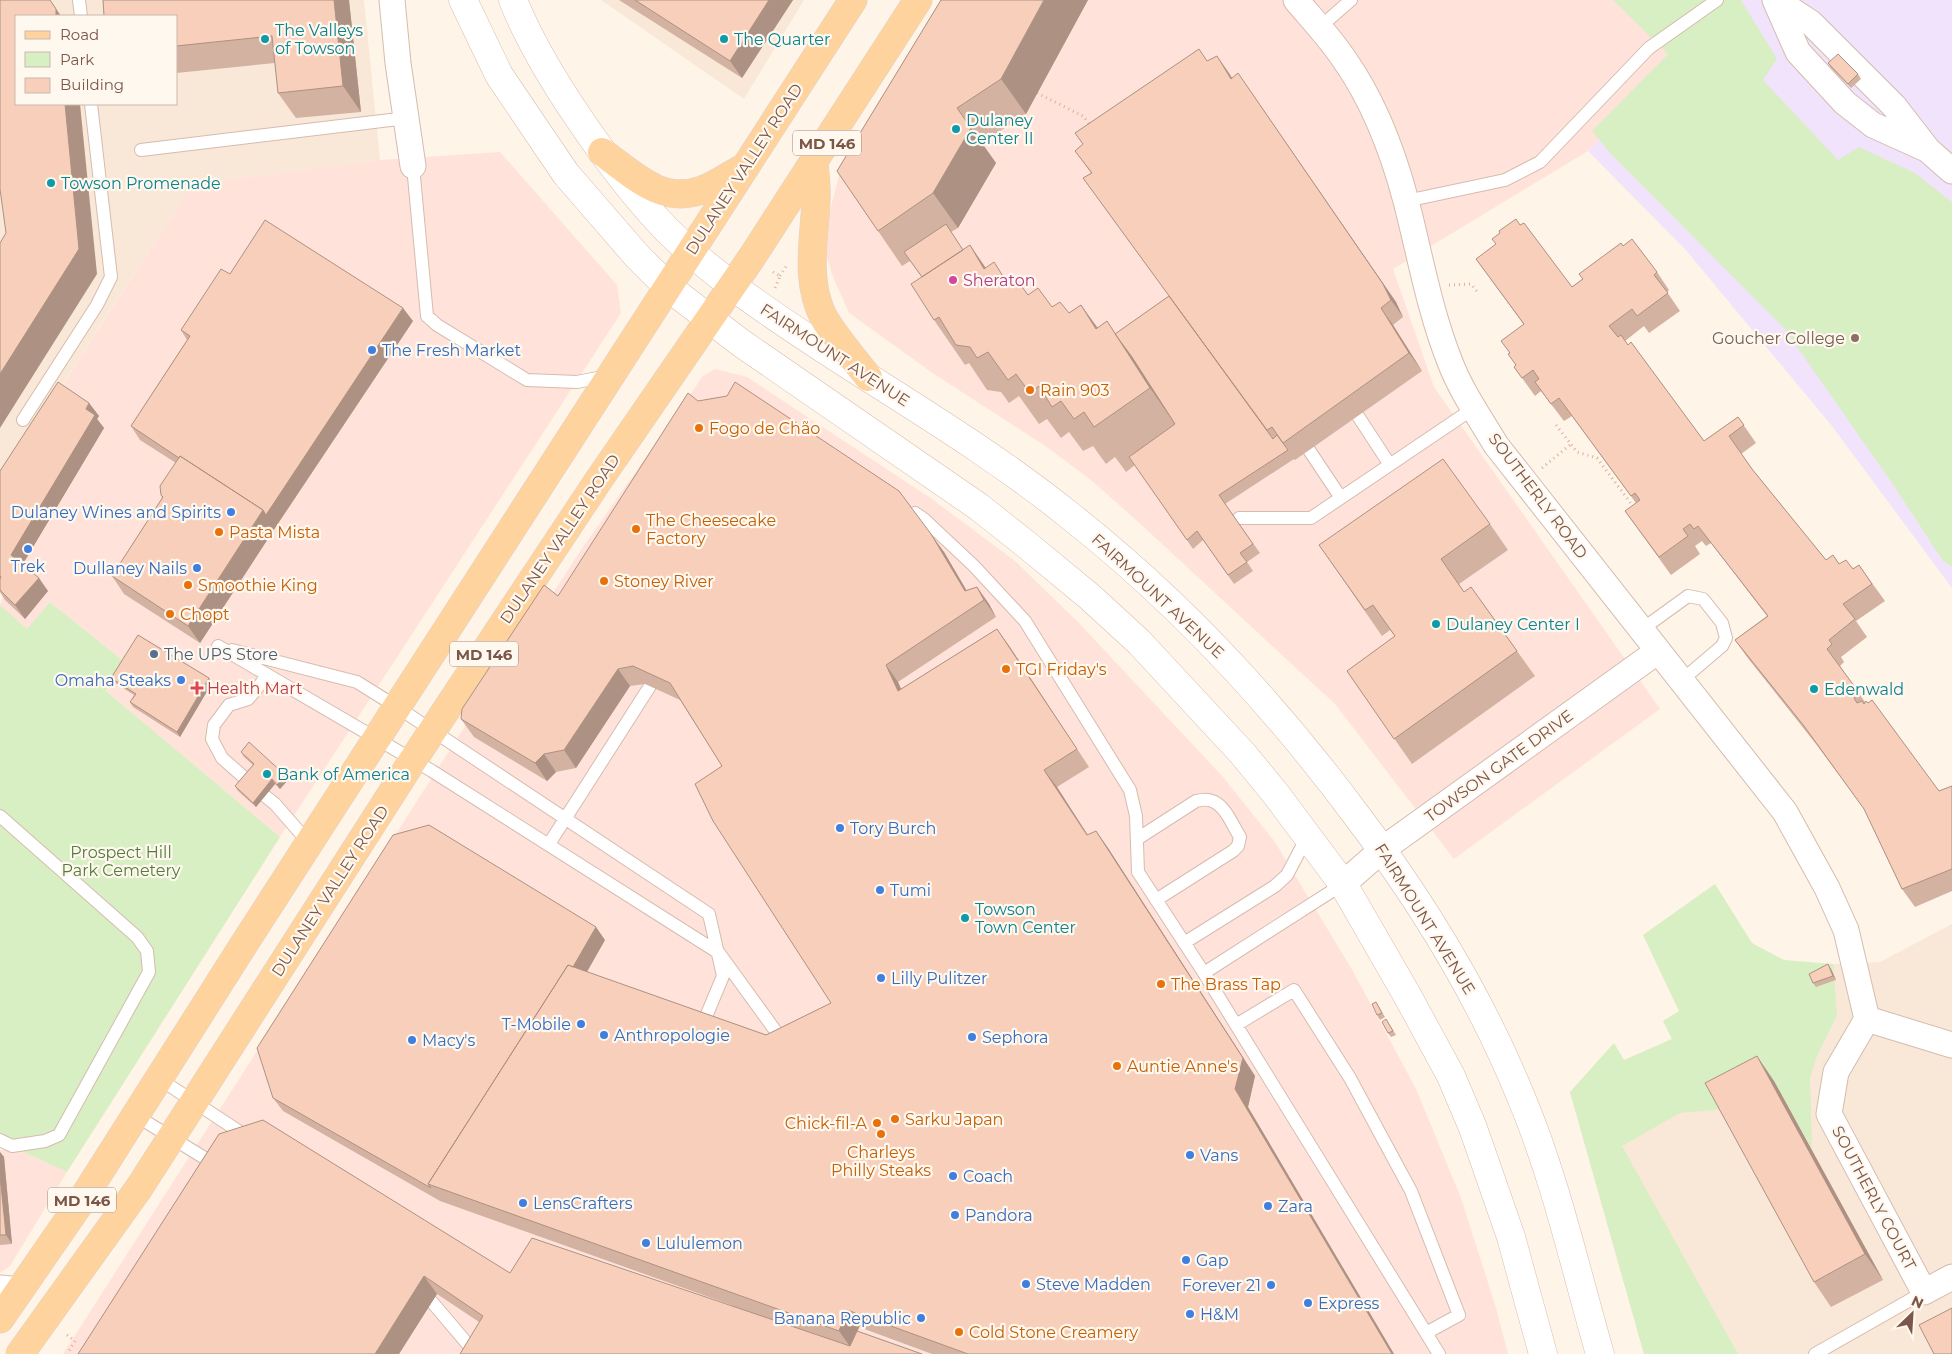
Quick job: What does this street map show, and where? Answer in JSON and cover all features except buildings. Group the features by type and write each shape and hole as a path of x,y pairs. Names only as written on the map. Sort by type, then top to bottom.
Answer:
{"main road":[{"path":"463,0 499,75 566,174 668,286 709,319 979,507 1090,597 1139,642 1171,675 1242,754 1308,835 1343,884 1444,1064 1474,1128 1511,1237 1543,1354"},
{"name":"FAIRMOUNT AVENUE","path":"513,0 560,91 602,152 667,229 691,252 763,309 971,444 1070,515 1121,558 1197,630 1259,695 1300,743 1382,850 1424,912 1473,995 1522,1098 1565,1226 1600,1354"},
{"name":"DULANEY VALLEY ROAD","path":"0,1319 11,1289 78,1206 309,843 853,0"},
{"name":"DULANEY VALLEY ROAD","path":"20,1354 134,1196 413,760 598,481 733,285 918,0"},
{"path":"602,152 655,190 673,195 691,194 704,190 746,166"},
{"path":"814,162 817,199 812,247 812,272 816,295 824,318 868,377"}],"street":[{"path":"392,0 398,63 413,166"},
{"name":"SOUTHERLY ROAD","path":"1296,0 1320,27 1344,59 1364,93 1382,131 1406,202 1432,314 1451,364 1474,408 1496,445 1785,812 1827,888 1846,930 1867,1019"},
{"path":"1776,0 1798,52 1845,103 1873,125 1928,150"},
{"path":"1776,0 1816,28 1894,106 1928,150 1952,171"},
{"name":"TOWSON GATE DRIVE","path":"1343,884 1382,850 1658,651"},
{"path":"1867,1019 1952,1045"},
{"name":"SOUTHERLY COURT","path":"1867,1019 1836,1072 1830,1114 1924,1292"},
{"path":"1924,1292 1952,1277"}],"lane":[{"path":"79,0 81,15"},
{"path":"1320,27 1351,0"},
{"path":"1406,202 1505,180 1540,162 1649,48 1717,0"},
{"path":"23,420 97,305 111,277 91,105"},
{"path":"141,150 406,118"},
{"path":"413,166 427,316 437,325 527,380 577,382 611,375"},
{"path":"1238,518 1311,518 1474,408"},
{"path":"1358,416 1390,466"},
{"path":"1309,450 1341,498"},
{"path":"915,513 974,566 1025,621 1130,790 1136,816 1138,872 1236,1025 1439,1354"},
{"path":"1641,630 1688,596 1703,599 1722,623 1726,638 1722,646 1682,680"},
{"path":"702,1026 723,976 719,953 709,914 357,682 218,646 413,760 549,844 719,953 788,1048"},
{"path":"247,780 222,758 212,739 214,725 230,705 248,699 268,675"},
{"path":"549,844 650,686"},
{"path":"265,796 309,843"},
{"path":"1137,839 1196,801 1202,800 1213,800 1224,810 1240,837 1238,846 1233,851 1156,900"},
{"path":"0,816 137,937 147,951 149,972 59,1135 45,1141 12,1146 0,1140"},
{"path":"1184,943 1275,886 1287,874 1308,835"},
{"path":"1204,974 1343,884"},
{"path":"1236,1025 1294,990 1350,1078 1412,1191 1459,1315 1426,1333"},
{"path":"158,1078 253,1141"},
{"path":"135,1115 211,1162"},
{"path":"1815,1354 1924,1292"},
{"path":"432,1302 476,1354"}],"path":[{"path":"1037,93 1083,116 1092,128"},
{"path":"773,272 780,276 773,294"},
{"path":"1448,285 1471,284 1479,294"},
{"path":"1556,425 1577,452 1597,458 1640,516"},
{"path":"1542,469 1571,444"},
{"path":"66,1335 75,1341 67,1354"}],"shaded area":[{"path":"0,0 364,0 380,160 192,184 0,481"},
{"name":"The Quarter","path":"601,0 804,0 744,99"},
{"path":"955,0 1636,0 1690,48 1588,151 1393,269 1434,387 1660,709 1454,859 1335,704 1135,519 1091,480 1044,445 934,374 849,313 833,277 824,247 828,218 839,175"},
{"name":"Goucher College","path":"1636,0 1952,0 1952,588 1832,426 1685,249 1588,151 1690,48"},
{"path":"500,152 617,285 621,313 280,837 106,691 122,660 50,602 27,630 0,605 4,594 0,588 0,482 192,184 380,160"},
{"name":"Towson Town Center","path":"715,369 747,377 932,499 1015,561 1078,622 1223,777 1275,842 1354,973 1416,1089 1461,1198 1496,1308 1508,1354 63,1354 458,737 583,547 703,376"},
{"path":"1952,924 1952,1354 1644,1354 1570,1092 1833,964 1880,962"},
{"path":"0,1150 19,1150 67,1172 10,1266 0,1273"}],"green space":[{"name":"Goucher College","path":"1613,0 1741,0 1777,59 1763,80 1838,160 1859,147 1915,173 1952,202 1952,567 1943,561 1894,486 1784,328 1610,153 1592,131 1668,54"},
{"name":"Prospect Hill Park Cemetery","path":"50,602 122,660 106,691 280,837 67,1172 19,1150 0,1147 0,605 27,629"},
{"path":"1715,884 1752,943 1784,960 1833,964 1837,1015 1817,1056 1810,1078 1812,1149 1774,1081 1723,1109 1680,1113 1622,1146 1738,1354 1644,1354 1570,1092 1614,1043 1624,1060 1672,1039 1663,1021 1679,1011 1643,935"}],"place":[{"name":"The Valleys of Towson","path":"265,39"},
{"name":"The Quarter","path":"724,39"},
{"name":"Dulaney Center II","path":"956,129"},
{"name":"Towson Promenade","path":"51,183"},
{"name":"Sheraton","path":"953,280"},
{"name":"Goucher College","path":"1855,338"},
{"name":"The Fresh Market","path":"372,350"},
{"name":"Rain 903","path":"1030,390"},
{"name":"Fogo de Chão","path":"699,428"},
{"name":"Dulaney Wines and Spirits","path":"231,512"},
{"name":"The Cheesecake Factory","path":"636,529"},
{"name":"Pasta Mista","path":"219,532"},
{"name":"Trek","path":"28,549"},
{"name":"Dullaney Nails","path":"197,568"},
{"name":"Stoney River","path":"604,581"},
{"name":"Smoothie King","path":"188,585"},
{"name":"Chopt","path":"170,614"},
{"name":"Dulaney Center I","path":"1436,624"},
{"name":"The UPS Store","path":"154,654"},
{"name":"TGI Friday's","path":"1006,669"},
{"name":"Omaha Steaks","path":"181,680"},
{"name":"Health Mart","path":"197,688"},
{"name":"Edenwald","path":"1814,689"},
{"name":"Bank of America","path":"267,774"},
{"name":"Tory Burch","path":"840,828"},
{"name":"Tumi","path":"880,890"},
{"name":"Towson Town Center","path":"965,918"},
{"name":"Lilly Pulitzer","path":"881,978"},
{"name":"The Brass Tap","path":"1161,984"},
{"name":"T-Mobile","path":"581,1024"},
{"name":"Anthropologie","path":"604,1035"},
{"name":"Sephora","path":"972,1037"},
{"name":"Macy's","path":"412,1040"},
{"name":"Auntie Anne's","path":"1117,1066"},
{"name":"Sarku Japan","path":"895,1119"},
{"name":"Chick-fil-A","path":"877,1123"},
{"name":"Charleys Philly Steaks","path":"881,1134"},
{"name":"Vans","path":"1190,1155"},
{"name":"Coach","path":"953,1176"},
{"name":"LensCrafters","path":"523,1203"},
{"name":"Zara","path":"1268,1206"},
{"name":"Pandora","path":"955,1215"},
{"name":"Lululemon","path":"646,1243"},
{"name":"Gap","path":"1186,1260"},
{"name":"Steve Madden","path":"1026,1284"},
{"name":"Forever 21","path":"1271,1285"},
{"name":"Express","path":"1308,1303"},
{"name":"H&M","path":"1190,1314"},
{"name":"Banana Republic","path":"921,1318"},
{"name":"Cold Stone Creamery","path":"959,1332"}]}
